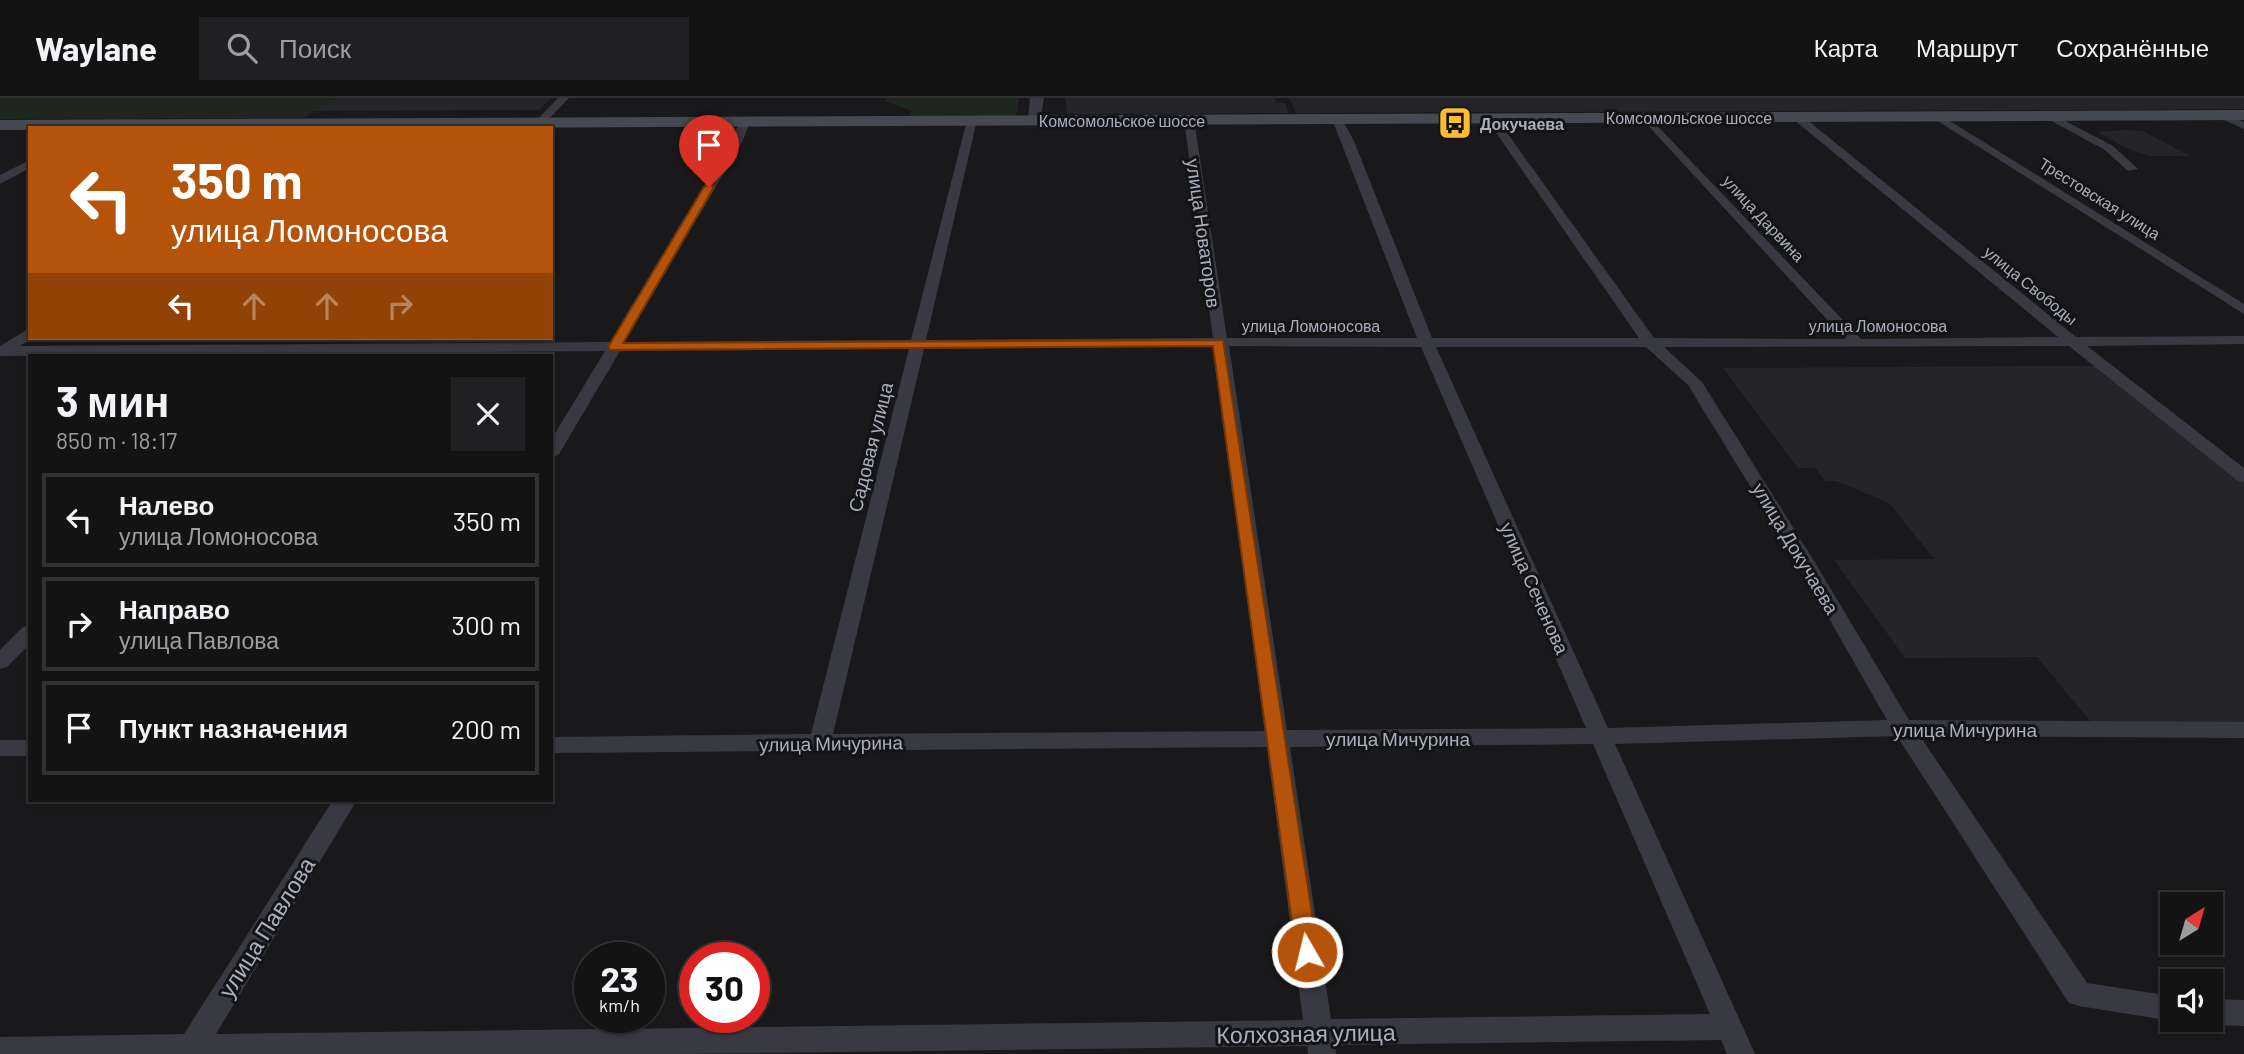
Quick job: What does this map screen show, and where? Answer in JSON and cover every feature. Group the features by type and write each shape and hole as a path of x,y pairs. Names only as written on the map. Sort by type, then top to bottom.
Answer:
{"main road":[{"name":"Комсомольское шоссе","path":"0,125 536,125 972,120 2244,115"}],"street":[{"path":"536,125 564,98"},
{"path":"1035,120 1037,98"},
{"path":"2221,115 2244,126"},
{"name":"Трестовская улица","path":"1937,116 2244,310"},
{"path":"2050,116 2109,148 2132,169"},
{"name":"улица Дарвина","path":"1646,117 1857,343"},
{"name":"улица Свободы","path":"1797,117 2244,477"},
{"name":"улица Докучаева","path":"1491,118 1650,343 1694,382 1805,561 1903,728 2079,994 2160,1007"},
{"name":"улица Новаторов","path":"1189,119 1218,342 1320,1043"},
{"name":"улица Сеченова","path":"1337,119 1349,141 1426,342 1741,1054"},
{"name":"Садовая улица","path":"820,743 972,120"},
{"path":"553,451 736,142 745,122"},
{"path":"0,180 28,164"},
{"path":"1,352 28,333"},
{"path":"304,352 317,340"},
{"name":"улица Ломоносова","path":"1,352 304,352 1218,342 1857,343 2244,340"},
{"path":"0,662 28,634"},
{"name":"улица Мичурина","path":"553,745 1602,736 1903,728 2244,730"},
{"path":"0,748 28,748"},
{"name":"улица Павлова","path":"189,1051 344,802"},
{"path":"2223,1012 2244,1013"},
{"name":"Колхозная улица","path":"0,1051 1320,1043 1730,1027"}],"shaded area":[{"path":"0,98 335,98 304,118 0,119"},
{"path":"335,98 551,98 539,110 315,111"},
{"path":"886,98 1019,98 1016,115 1007,119 908,119 912,111 885,101"},
{"path":"1065,98 1275,98 1276,103 1285,103 1289,113 1067,114"},
{"path":"1289,98 2244,98 2244,109 1296,113"},
{"path":"2143,131 2190,156 2149,156 2122,146 2098,132"},
{"path":"2101,366 2244,480 2244,727 2096,728 2037,657 1905,658 1834,560 1934,559 1889,503 1836,481 1825,481 1815,468 1798,468 1723,368"}],"place":[{"name":"Докучаева","path":"1455,123"}],"route":[{"path":"709,187 614,347 1218,342 1307,952"}]}
